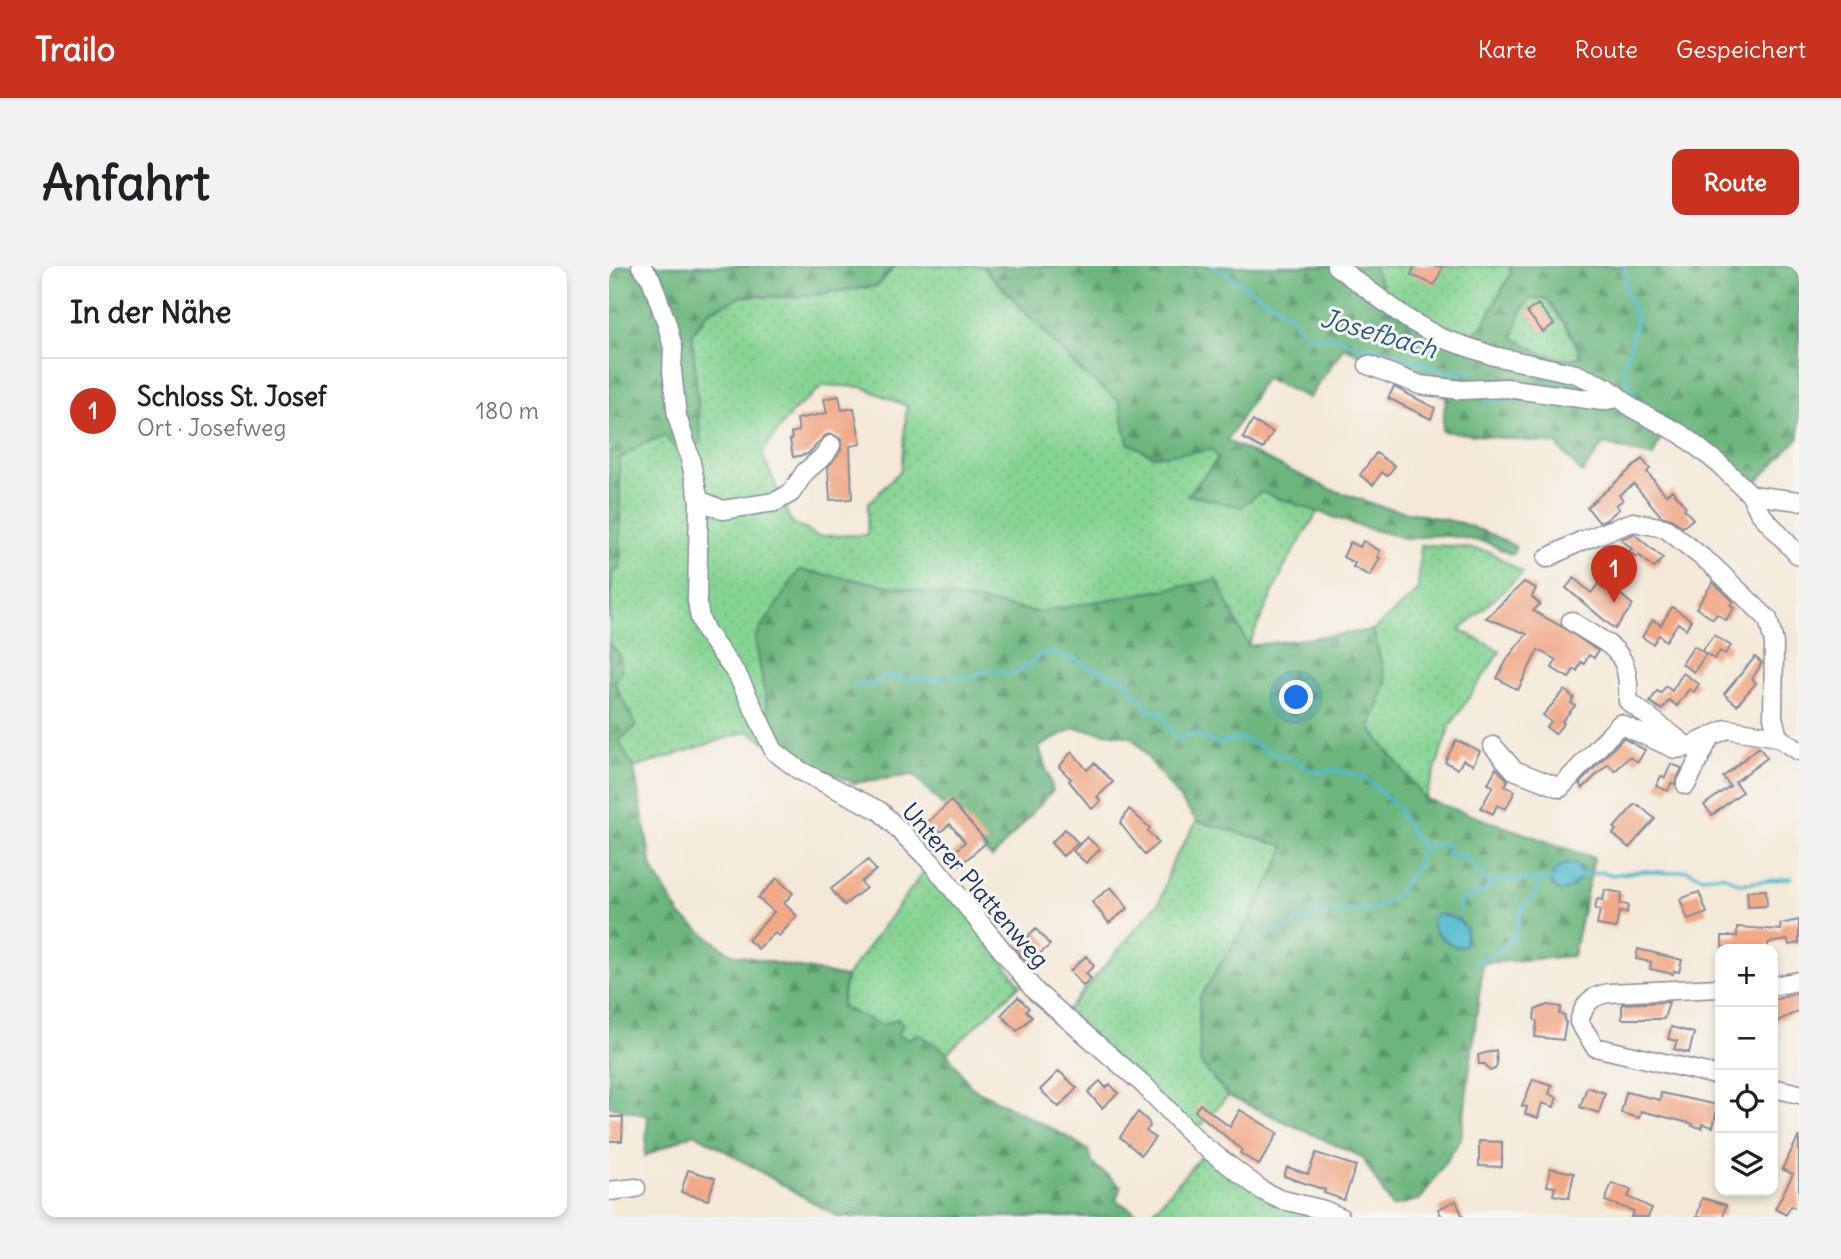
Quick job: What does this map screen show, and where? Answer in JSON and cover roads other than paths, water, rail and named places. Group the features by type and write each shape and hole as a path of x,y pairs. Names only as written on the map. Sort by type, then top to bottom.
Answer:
{"street":[{"name":"Unterer Plattenweg","path":"641,266 651,279 673,348 672,371 677,416 699,500 697,601 700,618 706,632 739,676 774,751 799,770 880,811 931,862 1035,991 1143,1084 1201,1144 1263,1191 1279,1199 1340,1217"},
{"path":"1336,266 1409,320 1441,338 1494,356 1576,374 1608,388 1651,420 1681,434 1719,464 1751,495 1759,512 1799,556"},
{"path":"1368,365 1420,385 1462,390 1506,388 1602,401 1619,398"},
{"path":"699,529 723,510 775,502 792,493 805,472 825,455 831,445"},
{"path":"1751,495 1799,500"},
{"path":"699,500 723,510"},
{"path":"1547,558 1581,541 1633,522 1665,528 1722,573 1768,619 1774,643 1773,717 1779,737"},
{"path":"1571,621 1620,653 1629,678 1628,701 1688,747"},
{"path":"1493,746 1514,770 1559,788 1620,724 1675,749 1688,747 1727,729 1779,737 1799,751"},
{"path":"1686,785 1710,737"},
{"path":"1778,985 1799,981"},
{"path":"1715,988 1594,996 1583,1008 1579,1022 1595,1047 1715,1075"},
{"path":"1778,1089 1799,1094"},
{"path":"609,1191 636,1188"}],"water":[{"path":"1575,863 1582,876 1572,888 1560,892 1551,885 1553,872 1563,865"},
{"path":"1438,914 1458,919 1466,928 1465,946 1456,947 1436,932 1432,918"}],"waterway":[{"name":"Josefbach","path":"1213,266 1289,314 1308,337 1335,337 1445,372 1472,371"},
{"path":"1624,266 1626,289 1637,321 1624,366 1637,401"},
{"name":"Josefbach","path":"1486,401 1518,398"},
{"path":"853,686 872,685 885,677 928,680 976,676 989,670 1016,674 1040,655 1053,653 1079,660 1087,666 1126,680 1133,693 1144,700 1148,711 1159,712 1178,739 1193,734 1218,744 1240,738 1296,761 1312,771 1333,769 1367,779 1397,808 1419,844 1446,844 1450,857 1462,854 1487,881 1555,879"},
{"path":"1269,933 1320,915 1365,910 1386,902 1409,878 1423,846"},
{"path":"1580,876 1601,872 1612,875 1686,870 1703,877 1722,875 1741,884 1791,878"},
{"path":"1475,963 1497,952 1513,939 1523,908 1535,896 1541,879"},
{"path":"1460,911 1461,901 1484,892 1493,881"}],"place":[{"name":"Schloss St. Josef","path":"1614,603"}]}
